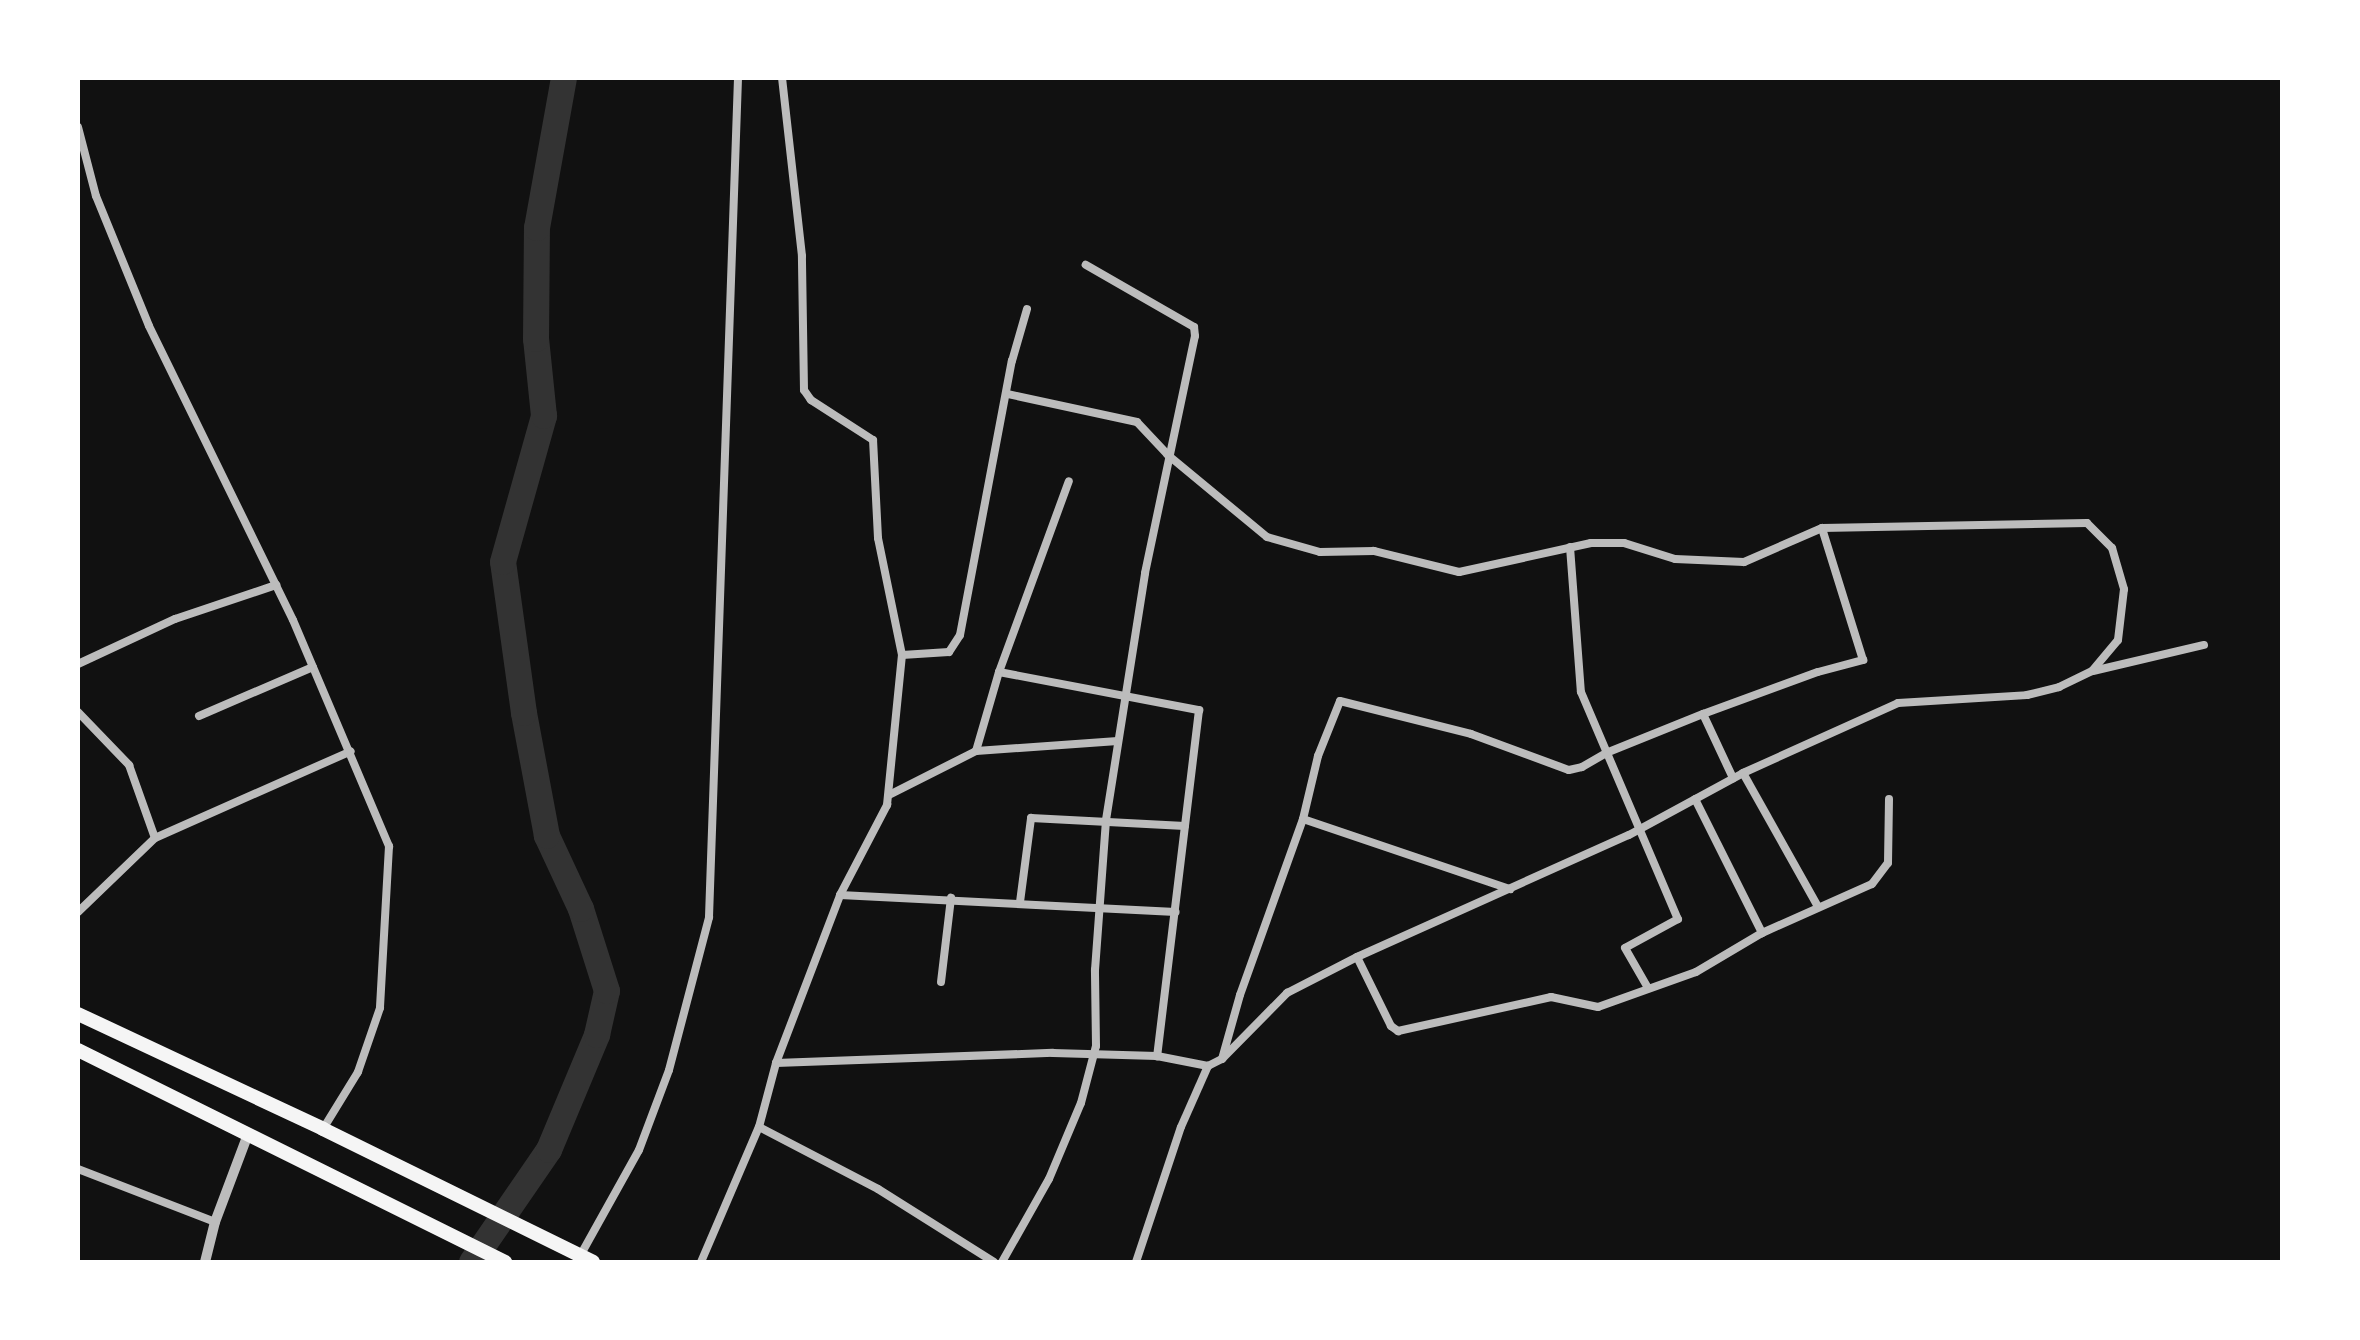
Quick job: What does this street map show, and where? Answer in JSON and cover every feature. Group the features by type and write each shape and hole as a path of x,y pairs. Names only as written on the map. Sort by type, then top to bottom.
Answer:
{"highway":[{"path":"78,1014 323,1129 587,1259"},
{"path":"78,1050 505,1262"}],"street":[{"path":"587,1259 639,1150 659,1097 690,998 709,917 738,78"},
{"path":"701,1262 759,1127 776,1063 840,895 889,795 902,655 878,538 873,440 811,400 804,390 802,256 782,78"},
{"path":"78,127 96,196 149,326 276,585 351,751 389,846 380,1008 358,1072 323,1129"},
{"path":"1002,1262 1049,1179 1081,1103 1093,1054 1098,1011 1095,970 1106,820 1168,455 1194,327 1086,265"},
{"path":"902,655 949,652 960,635 1007,394 1027,309"},
{"path":"1007,394 1137,422 1168,455 1267,537 1320,552 1374,551 1459,572 1591,543 1624,543 1675,559 1744,562 1822,528 2087,523 2112,548 2124,589 2118,640 2092,671"},
{"path":"976,751 999,672 1069,481"},
{"path":"1222,1059 1240,995 1303,819 1318,756 1340,701 1471,734 1569,770 1582,767 1606,753 1703,714 1818,672 1863,660 1822,528"},
{"path":"1570,547 1581,692 1678,919 1625,948 1648,988"},
{"path":"78,664 175,619 276,585"},
{"path":"776,1063 1093,1054 1157,1056 1208,1066 1222,1059 1287,993 1357,957 1640,830 1743,773 1898,703 2027,695 2059,687 2092,671 2204,645"},
{"path":"199,716 313,667"},
{"path":"999,672 1199,710 1157,1056"},
{"path":"79,712 129,765 155,838"},
{"path":"1703,714 1733,778"},
{"path":"889,795 976,751 1118,741"},
{"path":"78,912 155,838 351,751"},
{"path":"1743,773 1817,905"},
{"path":"1695,799 1762,933"},
{"path":"1357,957 1391,1026 1398,1031 1551,997 1598,1007 1696,972 1817,905 1872,884 1888,863 1889,799"},
{"path":"1020,902 1031,818 1185,826"},
{"path":"1303,819 1510,889"},
{"path":"840,895 951,898 1176,912"},
{"path":"941,982 951,898"},
{"path":"1136,1262 1181,1127 1208,1066"},
{"path":"759,1127 878,1189 994,1262"},
{"path":"205,1262 215,1222 248,1134"},
{"path":"78,1169 215,1222"}],"waterway":[{"path":"472,1262 549,1150 597,1035 607,991 581,909 547,836 524,713 503,562 544,416 536,339 537,228 564,78"}]}
